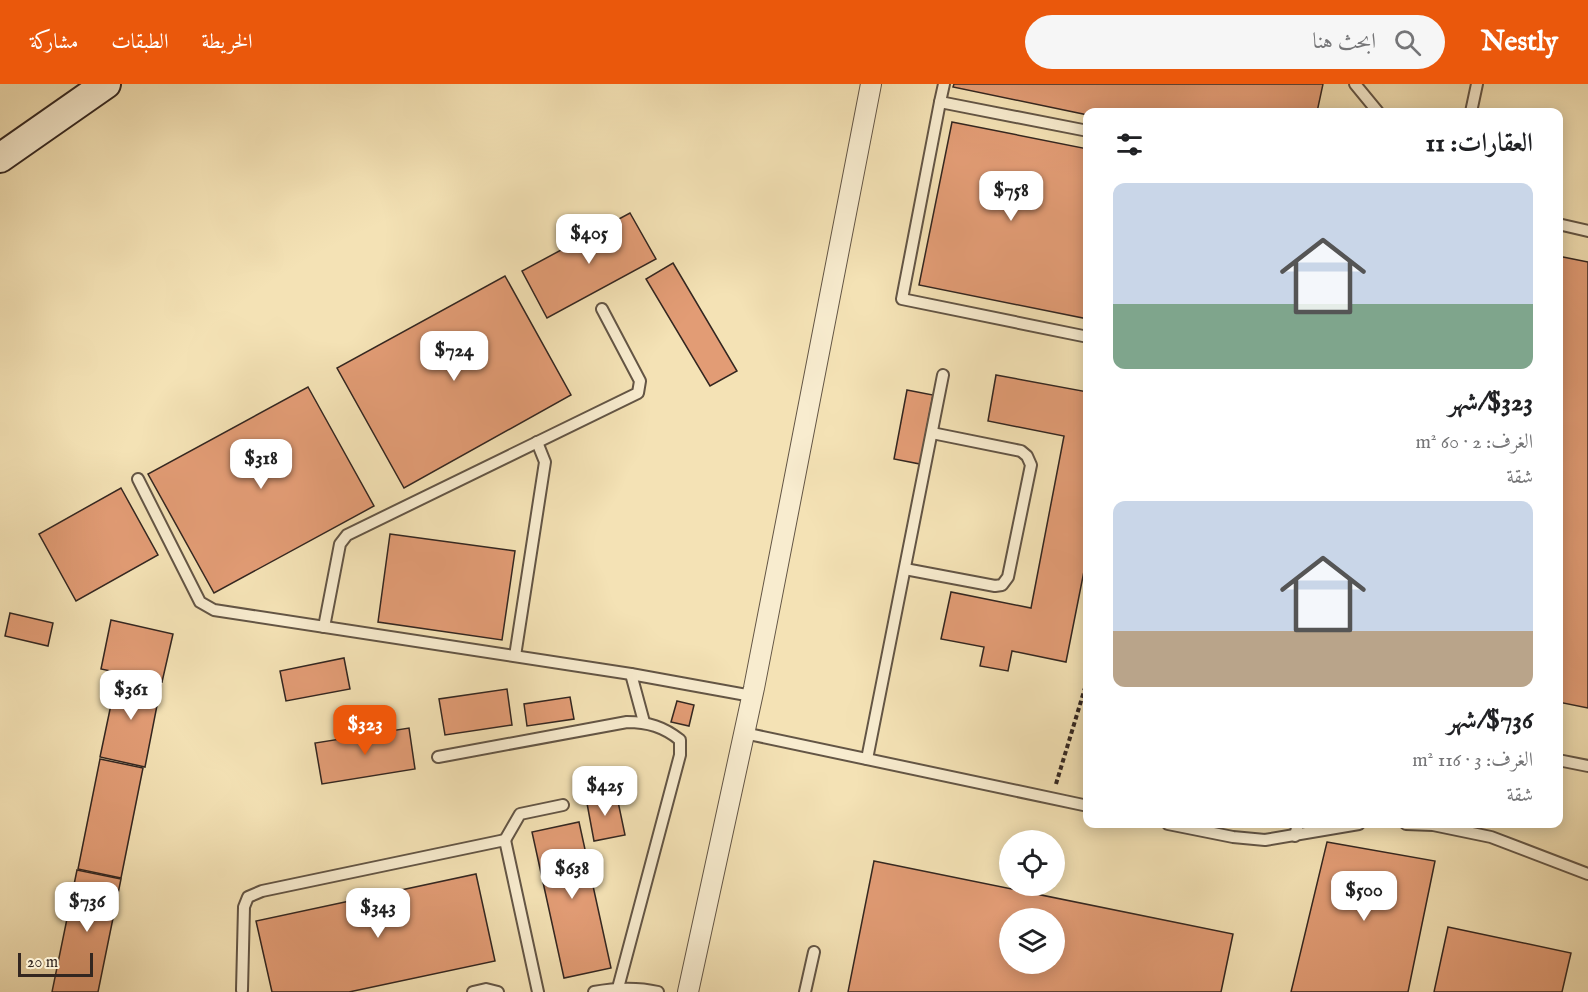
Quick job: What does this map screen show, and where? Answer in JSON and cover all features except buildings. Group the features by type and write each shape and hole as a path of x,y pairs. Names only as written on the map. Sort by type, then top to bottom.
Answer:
{"main road":[{"path":"0,158 106,84"}],"street":[{"path":"688,992 752,696 871,84"}],"lane":[{"path":"944,84 902,299 1083,337"},
{"path":"1355,84 1375,108"},
{"path":"1472,108 1477,84"},
{"path":"940,102 1083,130"},
{"path":"1563,225 1588,231"},
{"path":"324,627 340,544 347,535 638,393 640,381 602,309"},
{"path":"867,759 943,375"},
{"path":"905,569 995,586 1002,585 1008,577 1031,465 1027,456 1021,451 932,433"},
{"path":"515,656 545,462 537,442"},
{"path":"138,479 200,602 214,610 631,674 752,696"},
{"path":"631,674 644,722"},
{"path":"438,757 627,722 644,722 669,731 680,740 680,755 618,988"},
{"path":"744,733 1083,805"},
{"path":"1563,761 1588,766"},
{"path":"538,992 505,840 520,814 563,804"},
{"path":"1188,828 1233,837 1265,840 1338,828"},
{"path":"1295,836 1297,828"},
{"path":"1448,828 1491,837 1588,874"},
{"path":"242,990 244,907 248,897 262,891 505,840"},
{"path":"805,992 814,952"},
{"path":"594,992 618,988 641,988 658,992"},
{"path":"472,992 486,989 498,992"}],"path":[{"path":"1052,799 1083,695"}]}
